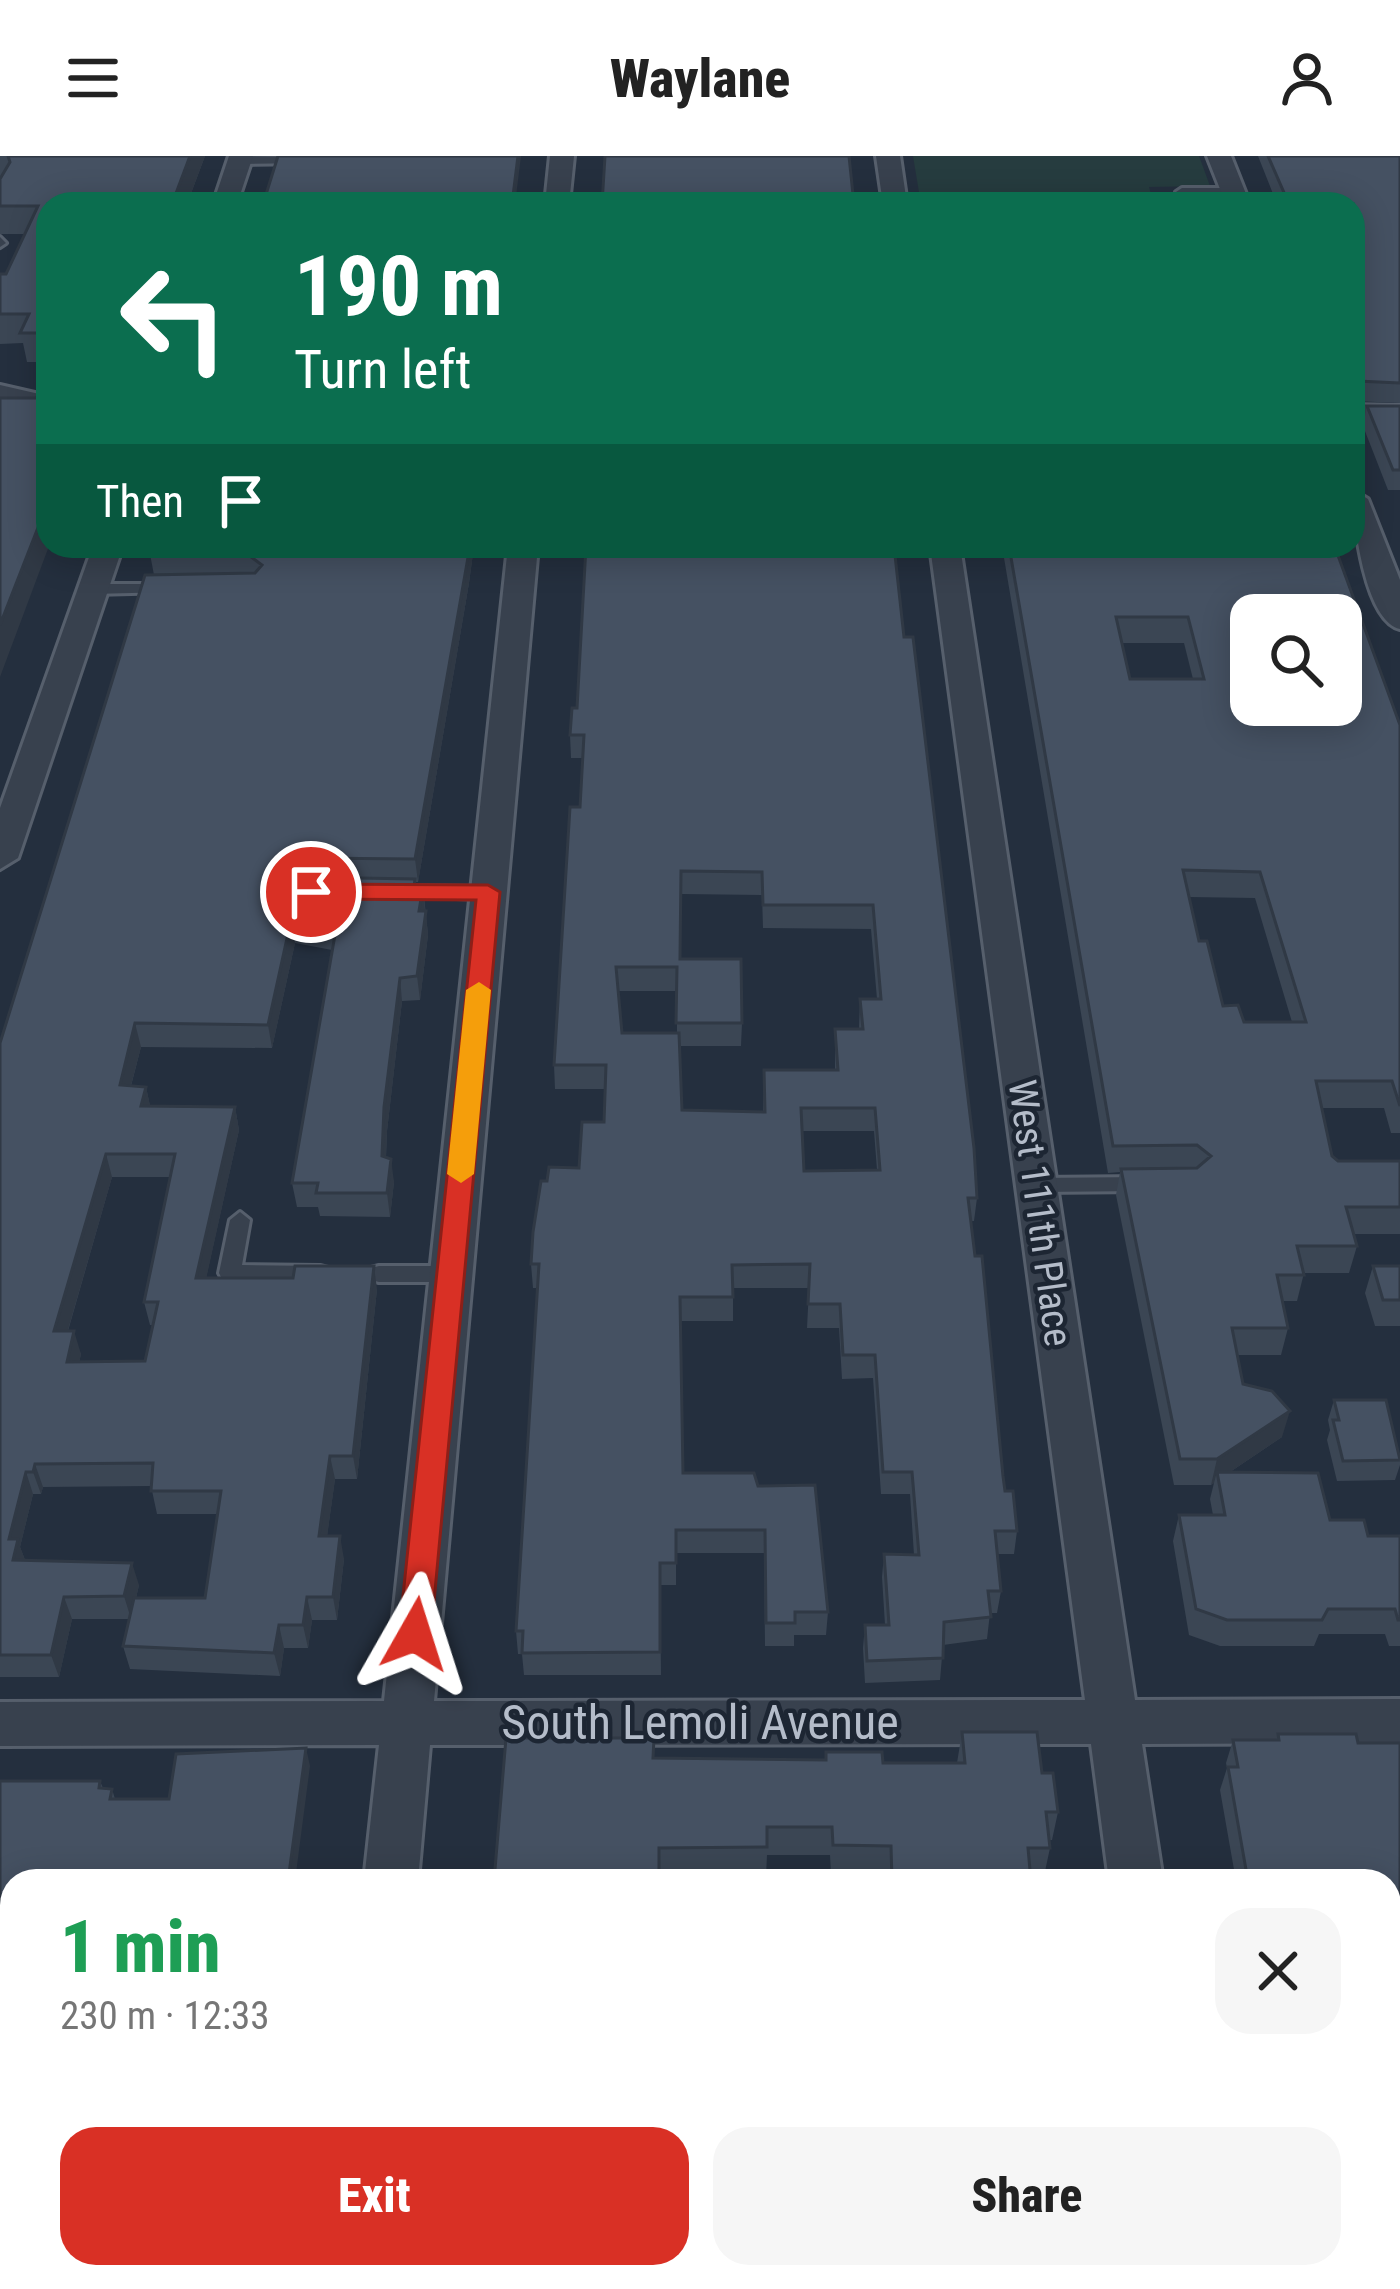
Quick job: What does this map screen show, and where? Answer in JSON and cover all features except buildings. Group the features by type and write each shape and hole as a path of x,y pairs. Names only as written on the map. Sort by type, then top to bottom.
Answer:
{"street":[{"path":"558,192 562,156"},
{"path":"888,156 894,192"},
{"path":"1219,156 1233,192"},
{"path":"229,192 240,158"},
{"path":"0,392 36,401"},
{"path":"1365,413 1400,413"},
{"path":"1365,530 1400,620"},
{"path":"0,858 104,558"},
{"path":"392,1869 522,558"},
{"name":"West 111th Place","path":"947,558 1134,1869"},
{"name":"South Lemoli Avenue","path":"0,1724 1400,1721"}],"lane":[{"path":"240,158 320,161"},
{"path":"93,589 185,589"},
{"path":"368,892 488,892"},
{"path":"1036,1185 1170,1184"},
{"path":"240,1220 230,1274 336,1274"},
{"path":"380,1274 451,1274"}],"green space":[{"path":"913,156 1199,156 1210,186 1149,187 1150,192 919,192"}],"slow traffic":[{"path":"461,1174 479,990"}],"route":[{"path":"311,892 488,892 415,1634"}]}
